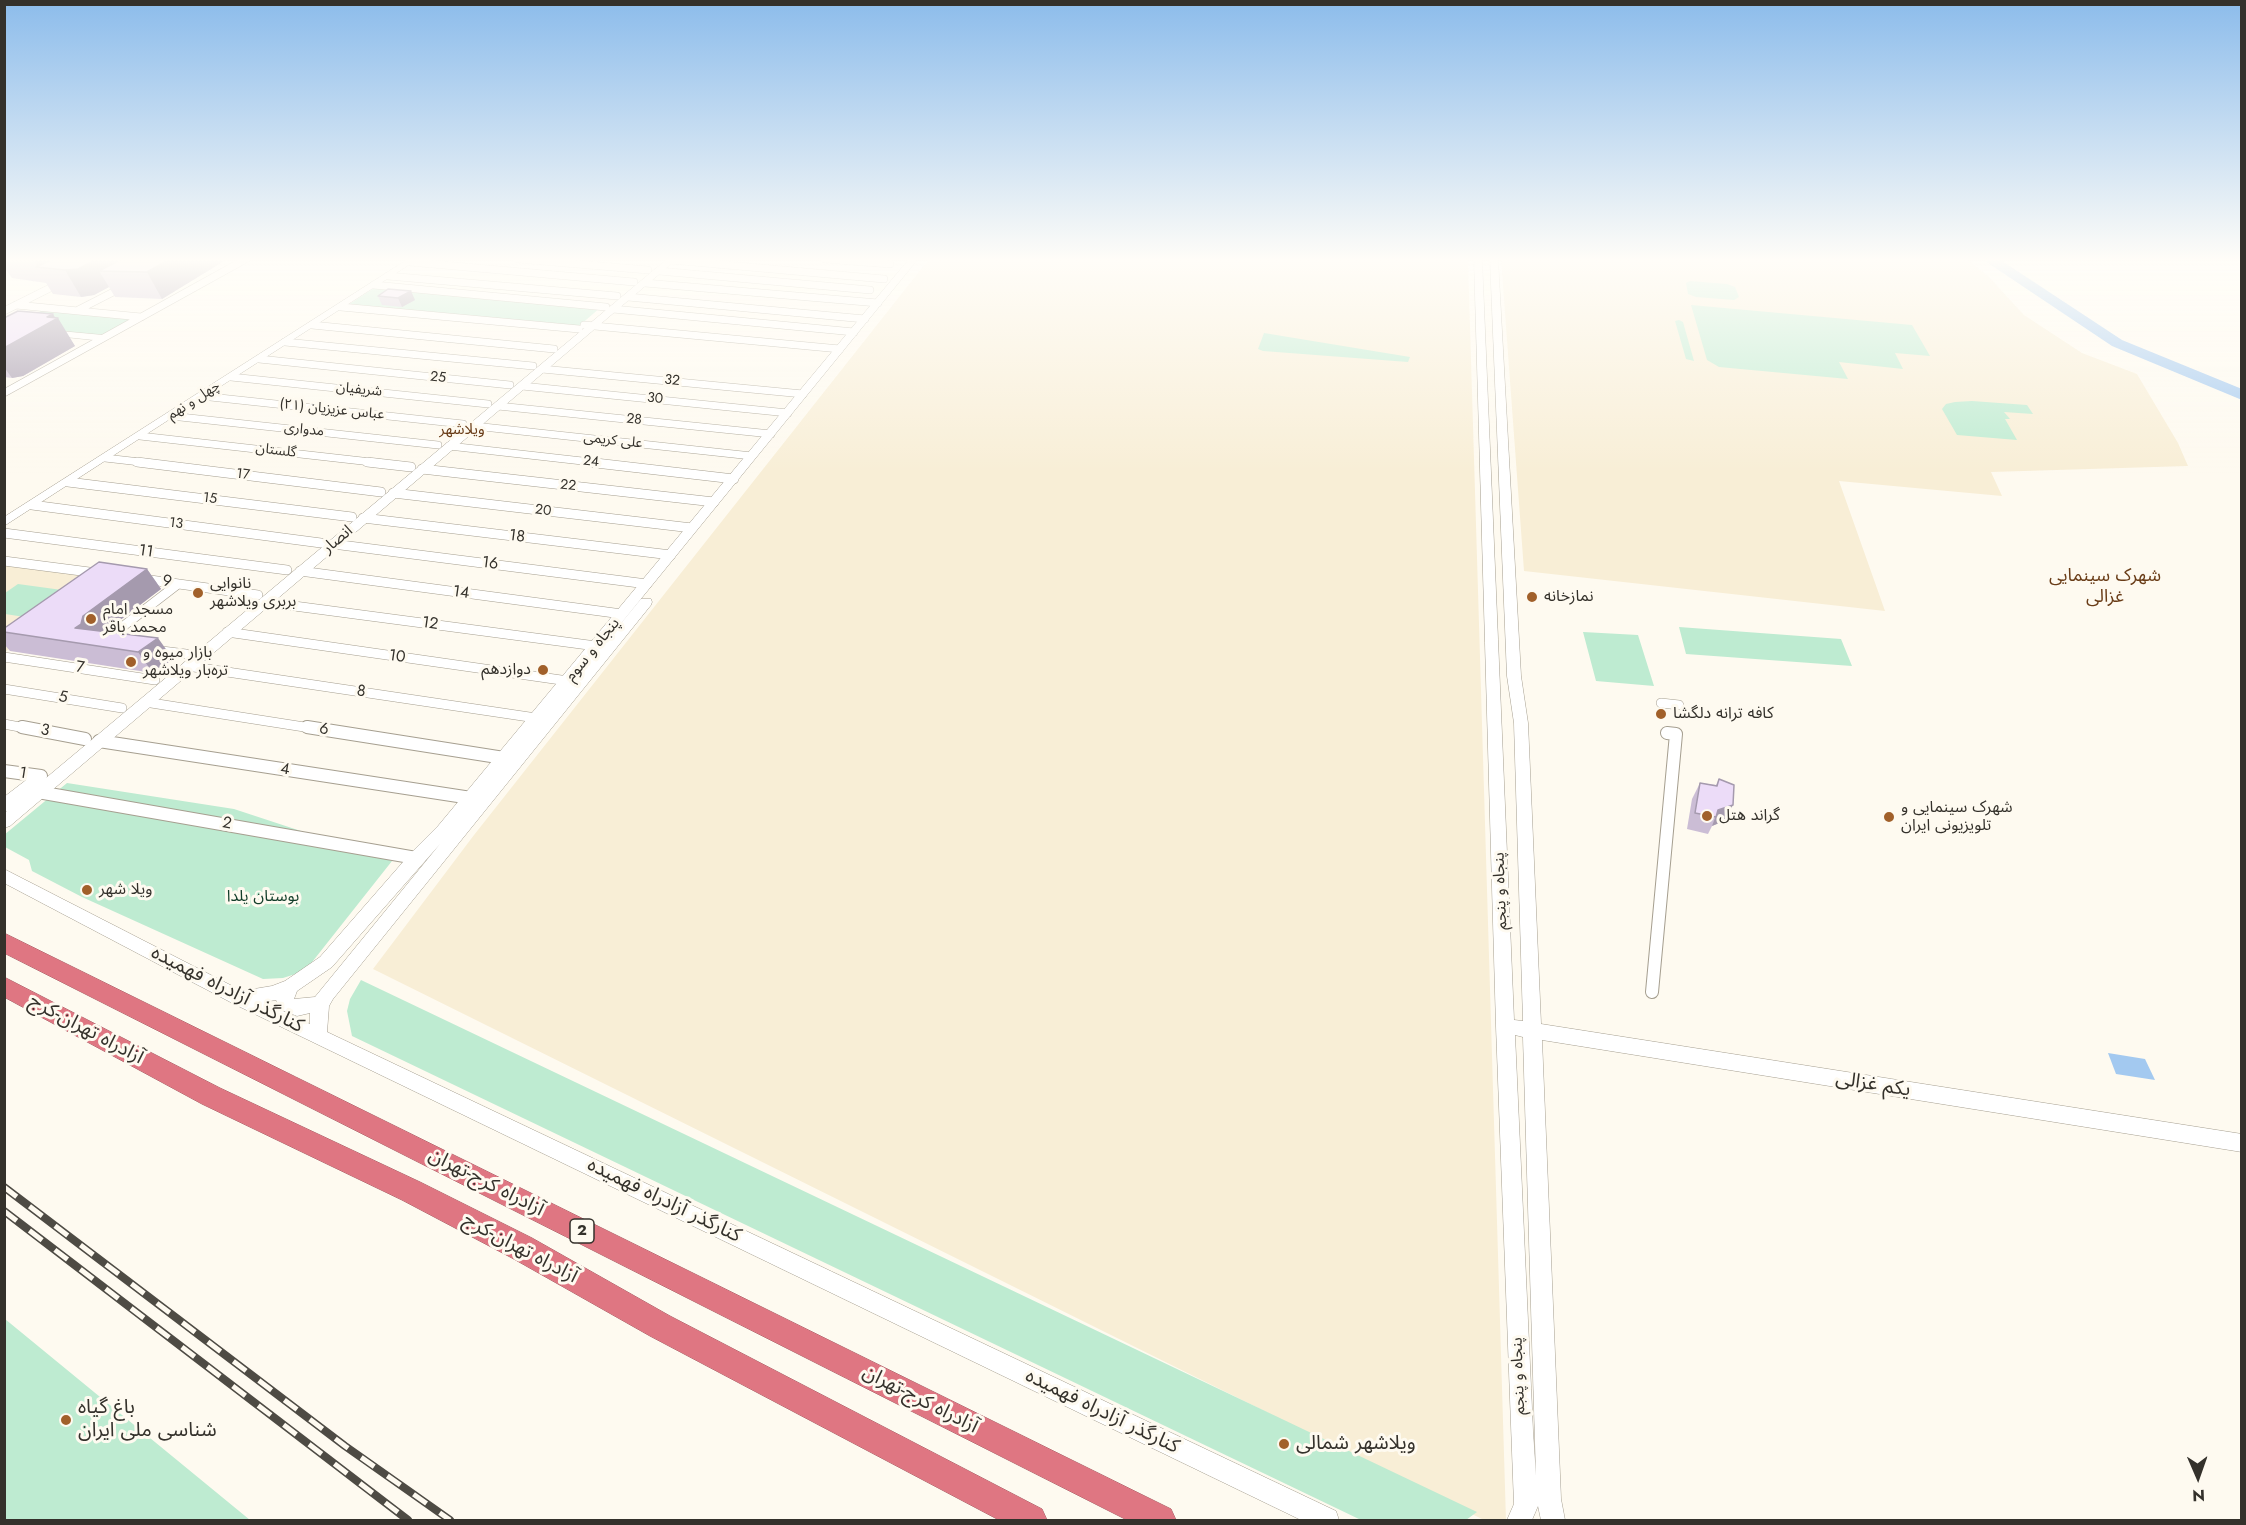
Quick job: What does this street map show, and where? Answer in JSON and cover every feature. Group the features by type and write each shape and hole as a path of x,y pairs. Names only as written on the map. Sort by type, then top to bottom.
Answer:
{"highway":[{"name":"آزادراه کرج-تهران","path":"4,942 1160,1521"},
{"name":"آزادراه تهران-کرج","path":"4,986 211,1096 411,1191 512,1242 660,1326 1031,1521"}],"street":[{"path":"4,393 117,330"},
{"name":"چهل و نهم","path":"4,513 296,330"},
{"name":"چهل و نهم","path":"4,523 304,330"},
{"path":"364,330 554,349"},
{"name":"انصار","path":"537,367 554,349 581,330"},
{"name":"انصار","path":"4,822 145,702 187,660 581,330"},
{"path":"622,330 840,349"},
{"path":"835,330 854,332"},
{"name":"پنجاه و سوم","path":"320,1004 452,832 865,330"},
{"name":"پنجاه و پنجم","path":"1482,330 1504,1026 1521,1431 1537,1511"},
{"name":"پنجاه و پنجم","path":"1497,330 1514,676 1521,723 1531,1031 1537,1511"},
{"path":"37,332 103,338"},
{"name":"پنجاه و سوم","path":"240,999 274,993 291,986 326,962 416,858 452,832 471,798 854,332"},
{"name":"32","path":"285,342 803,394"},
{"path":"1483,346 1498,348"},
{"name":"25","path":"259,359 516,385"},
{"name":"شریفیان","path":"231,377 493,405"},
{"name":"30","path":"516,385 788,413"},
{"name":"عباس عزیزیان (۲۱)","path":"201,396 469,425"},
{"name":"28","path":"493,405 771,434"},
{"name":"مدواری","path":"171,416 443,446"},
{"name":"علی کریمی","path":"469,425 752,456"},
{"name":"گلستان","path":"140,436 417,468"},
{"name":"24","path":"443,446 734,478"},
{"name":"17","path":"105,458 387,493"},
{"name":"22","path":"417,468 714,502"},
{"name":"15","path":"68,482 357,518"},
{"name":"20","path":"387,493 692,528"},
{"name":"13","path":"32,505 327,543"},
{"name":"18","path":"357,518 670,555"},
{"name":"11","path":"4,533 294,571"},
{"name":"16","path":"327,543 647,584"},
{"path":"4,561 110,575"},
{"name":"14","path":"294,571 622,614"},
{"name":"9","path":"135,578 261,598"},
{"path":"113,644 102,642 178,584"},
{"name":"انصار","path":"4,804 20,794 155,680 227,632 261,598"},
{"name":"12","path":"261,598 596,646"},
{"name":"10","path":"227,632 568,681"},
{"name":"8","path":"145,648 187,660 536,718"},
{"name":"7","path":"4,657 155,680"},
{"path":"1494,674 1514,676"},
{"name":"5","path":"4,689 123,708"},
{"name":"6","path":"145,702 504,758"},
{"path":"1661,703 1679,705"},
{"name":"3","path":"4,724 85,739"},
{"path":"1652,992 1676,734 1667,733"},
{"name":"4","path":"99,741 471,798"},
{"name":"1","path":"4,771 41,776"},
{"name":"2","path":"38,792 416,858"},
{"name":"کنارگذر آزادراه فهمیده","path":"4,875 240,999 1327,1521"},
{"path":"291,986 284,998 288,1005 297,1008 320,1004 318,1036"},
{"name":"یکم غزالی","path":"1504,1026 2241,1143"}],"shaded area":[{"path":"873,330 1470,330 1506,1520 1484,1520 373,969 474,835"},
{"path":"1506,330 2047,330 2082,353 2137,374 2178,443 2188,466 1991,472 2002,496 1839,481 1885,611 1524,571"},
{"path":"5,562 110,575 5,652"}],"green space":[{"path":"48,330 112,330 101,336"},
{"path":"1678,330 1685,330 1694,361 1686,359"},
{"path":"1698,330 1915,330 1930,356 1895,353 1903,369 1839,362 1848,379 1719,367 1707,360"},
{"path":"1264,333 1410,357 1408,362 1263,351 1258,349"},
{"path":"1972,401 2027,405 2033,414 2004,412 2010,419 2005,419 2017,440 1957,435 1942,409 1946,404"},
{"path":"18,584 62,590 25,617 5,614 5,593"},
{"path":"1679,627 1841,639 1852,666 1686,654"},
{"path":"1583,632 1638,635 1654,686 1596,681"},
{"name":"بوستان یلدا","path":"67,783 234,809 392,861 305,971 283,978 263,979 82,897 32,871 29,860 5,847 4,835"},
{"path":"361,980 1477,1512 1466,1520 1361,1520 352,1036 347,1011 350,999"},
{"name":"باغ گیاه‌ شناسی ملی ایران","path":"5,1319 250,1520 5,1520"}],"water":[{"path":"2108,1053 2145,1059 2155,1080 2116,1074"}],"building":[{"path":"4,330 36,330 4,348"},
{"path":"99,562 147,569 83,616 81,624 75,628 158,638 138,652 4,632 4,627"},
{"path":"1719,779 1734,785 1733,805 1718,810 1716,817 1695,813 1700,783 1717,786"}],"waterway":[{"path":"2097,330 2117,343 2242,395"}],"railway":[{"path":"4,1187 345,1446 450,1520"},
{"path":"4,1211 408,1520"}],"place":[{"name":"نانوایی بربری ویلاشهر","path":"198,593"},
{"name":"نمازخانه","path":"1532,597"},
{"name":"مسجد امام محمد باقر","path":"91,619"},
{"name":"بازار میوه و تره‌بار ویلاشهر","path":"131,662"},
{"name":"دوازدهم","path":"543,670"},
{"name":"کافه ترانه دلگشا","path":"1661,714"},
{"name":"گراند هتل","path":"1707,816"},
{"name":"شهرک سینمایی و تلویزیونی ایران","path":"1889,817"},
{"name":"ویلا شهر","path":"87,890"},
{"name":"باغ گیاه‌ شناسی ملی ایران","path":"66,1420"},
{"name":"ویلاشهر شمالی","path":"1284,1444"}],"district":[{"name":"ویلاشهر","path":"462,430"},
{"name":"شهرک سینمایی غزالی","path":"2105,587"}]}
